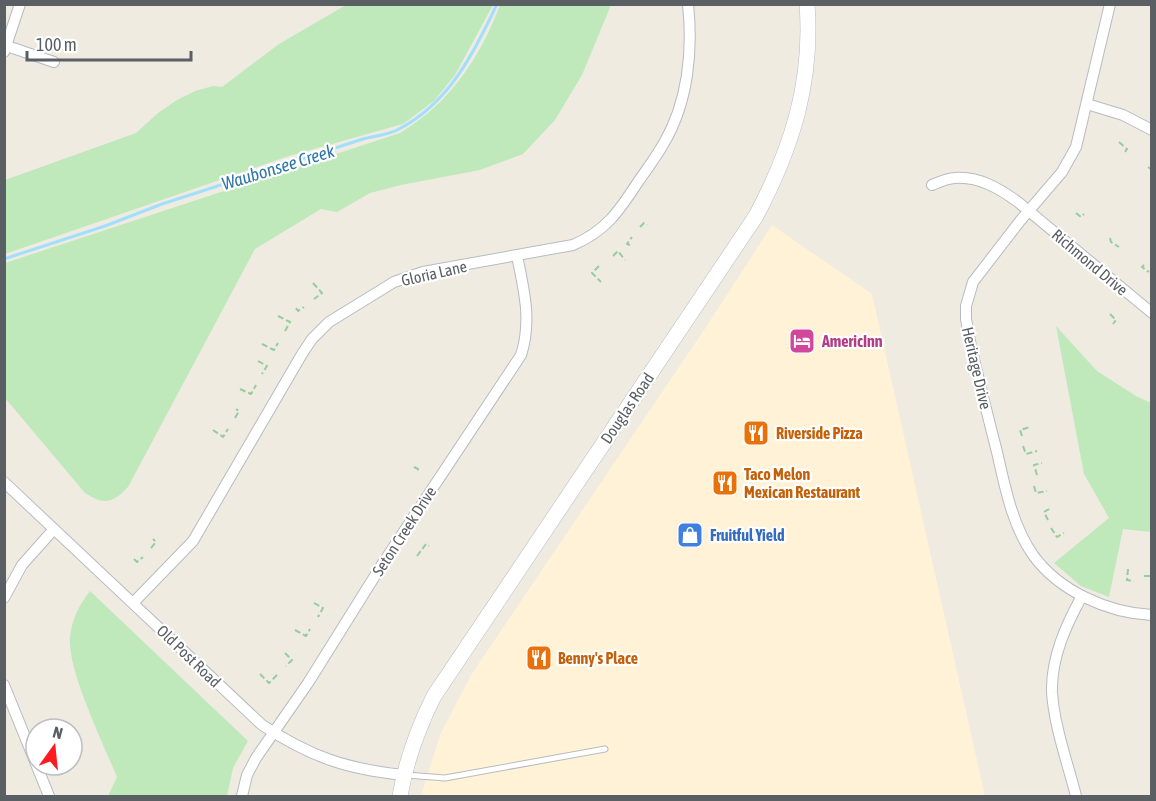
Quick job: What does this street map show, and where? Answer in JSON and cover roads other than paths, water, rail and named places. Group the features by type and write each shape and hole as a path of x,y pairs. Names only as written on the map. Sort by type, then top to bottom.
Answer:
{"street":[{"path":"20,4 6,49 54,62"},
{"name":"Gloria Lane","path":"134,602 193,541 302,354 312,339 329,322 394,282 423,272 573,245 590,238 612,219 664,143 677,114 684,90 689,55 688,4"},
{"name":"Douglas Road","path":"400,796 404,775 423,718 444,679 756,216 772,186 788,148 804,85 808,36 807,4"},
{"name":"Heritage Drive","path":"1110,4 1076,147 1062,172 986,263 973,282 966,306 966,319 970,346 1011,511 1034,556 1052,575 1082,596 1116,611 1152,615"},
{"path":"1087,104 1123,115 1152,130"},
{"name":"Richmond Drive","path":"932,185 956,178 976,180 997,187 1152,313"},
{"name":"Seton Creek Drive","path":"242,796 247,775 521,355 526,336 527,311 517,256"},
{"name":"Old Post Road","path":"4,482 134,602 252,718 310,754 348,766 404,775"},
{"path":"4,598 22,565 54,529"},
{"path":"1076,796 1052,692 1055,660 1064,632 1082,596"},
{"path":"4,685 49,796"}],"lane":[{"path":"404,775 445,778 605,749"}],"waterway":[{"name":"Waubonsee Creek","path":"4,259 105,226 162,204 399,129 417,118 446,91 479,41 497,4"}],"place":[{"name":"AmericInn","path":"802,341"},
{"name":"Riverside Pizza","path":"756,433"},
{"name":"Taco Melon Mexican Restaurant","path":"725,483"},
{"name":"Fruitful Yield","path":"690,535"},
{"name":"Benny's Place","path":"539,658"}]}
